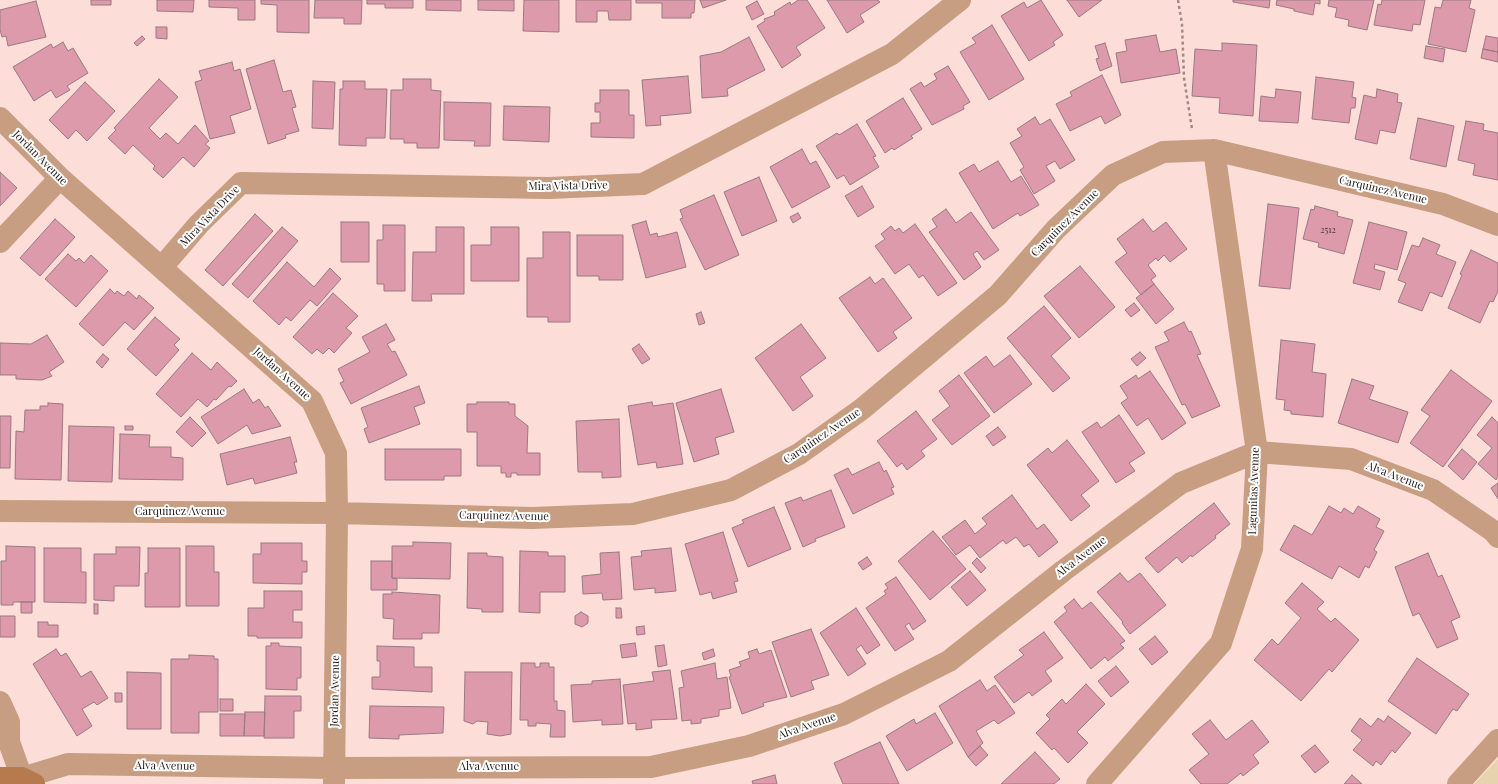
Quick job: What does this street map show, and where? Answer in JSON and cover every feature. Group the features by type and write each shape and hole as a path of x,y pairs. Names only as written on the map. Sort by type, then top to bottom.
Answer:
{"street":[{"name":"Mira Vista Drive","path":"162,267 199,224 241,184 549,188 643,184 892,54 960,0"},
{"name":"Jordan Avenue","path":"0,118 60,178 312,401 336,453 337,513 334,776"},
{"name":"Carquinez Avenue","path":"0,511 337,513 532,518 633,514 731,490 799,454 862,410 998,294 1056,229 1113,175 1163,152 1205,150 1442,204 1498,225"},
{"name":"Lagunitas Avenue","path":"1097,784 1221,643 1252,549 1257,452 1205,150"},
{"path":"0,242 60,178"},
{"name":"Alva Avenue","path":"28,781 68,764 334,776 651,767 749,746 844,714 949,661 1063,571 1181,483 1257,452 1351,459 1433,490 1494,531 1498,537"},
{"path":"0,702 9,722 9,742 28,781"},
{"path":"1458,784 1498,740"},
{"path":"0,778 28,781"}],"path":[{"path":"1178,0 1182,24 1184,78 1205,150"}],"shaded area":[{"path":"1498,759 1498,784 1474,784"}],"building":[{"path":"91,0 111,0 111,5 91,5"},
{"path":"157,0 194,0 193,12 157,11"},
{"path":"209,0 255,0 255,20 238,20 238,8 209,7"},
{"path":"261,0 309,0 309,33 277,32 277,5 261,4"},
{"path":"315,0 362,0 361,24 344,24 344,18 314,18"},
{"path":"367,0 413,0 413,8 385,8 385,4 367,4"},
{"path":"426,0 461,0 461,11 426,10"},
{"path":"478,0 514,0 514,11 478,10"},
{"path":"524,0 559,0 559,32 523,31"},
{"path":"576,0 631,0 631,20 609,20 608,11 597,11 597,22 576,22"},
{"path":"636,0 695,0 694,13 691,13 691,18 662,18 662,3 636,3"},
{"path":"700,0 726,0 703,8"},
{"path":"798,0 807,0 825,28 796,47 801,55 782,68 757,26 765,21 764,19 775,15 774,12 790,2 791,5"},
{"path":"827,0 878,0 880,2 860,15 864,22 847,33"},
{"path":"1041,0 1063,35 1053,42 1055,45 1029,61 1001,16 1024,2 1027,8"},
{"path":"1067,0 1102,0 1079,17"},
{"path":"1233,0 1270,0 1269,8 1233,2"},
{"path":"1277,0 1320,0 1320,4 1315,3 1313,15 1276,5"},
{"path":"1329,0 1374,0 1367,30 1348,26 1349,20 1335,17 1337,8 1328,6"},
{"path":"1382,0 1425,0 1420,25 1413,24 1412,31 1374,25 1378,4 1381,5"},
{"path":"1443,0 1471,0 1469,8 1475,10 1466,52 1428,44 1435,7 1441,8"},
{"path":"36,1 46,37 8,46 6,36 2,37 0,30 0,10"},
{"path":"757,1 764,14 752,20 746,7"},
{"path":"992,25 1024,79 989,100 960,52 976,43 972,38"},
{"path":"156,27 167,27 167,39 156,38"},
{"path":"1156,35 1160,52 1176,49 1180,73 1121,83 1116,53 1127,51 1125,40"},
{"path":"142,36 145,39 137,46 134,43"},
{"path":"1486,36 1498,38 1498,52 1483,49"},
{"path":"749,37 765,70 727,89 728,96 702,98 700,56 721,52"},
{"path":"63,42 68,51 73,48 88,73 67,86 70,90 56,98 51,90 34,101 13,67 51,44 53,48"},
{"path":"1105,43 1112,66 1100,71 1096,59 1099,58 1095,46"},
{"path":"1222,43 1257,45 1253,116 1219,113 1220,98 1192,96 1195,49 1222,51"},
{"path":"1426,46 1445,49 1443,62 1424,58"},
{"path":"1483,49 1498,52 1498,62 1481,58"},
{"path":"274,60 283,92 291,90 296,107 292,108 299,131 285,135 286,138 268,144 246,69"},
{"path":"232,62 234,71 240,69 251,109 230,116 235,133 210,139 195,82 202,80 199,71"},
{"path":"948,66 970,102 963,106 964,109 932,125 910,89 921,82 924,87 937,79 934,74"},
{"path":"1102,75 1121,115 1105,124 1101,116 1070,131 1056,104 1072,96 1070,92"},
{"path":"688,76 691,113 660,116 661,125 646,126 642,80"},
{"path":"1316,77 1354,82 1352,97 1356,98 1355,108 1351,108 1349,123 1312,119"},
{"path":"159,79 178,97 149,128 160,139 166,133 178,144 195,125 209,141 205,144 210,148 194,167 183,157 163,178 153,169 155,166 133,145 125,154 108,138 116,130 114,128"},
{"path":"403,79 431,79 431,90 441,91 439,148 417,148 417,143 404,143 404,139 390,139 391,90 403,90"},
{"path":"313,81 335,82 333,129 312,128"},
{"path":"343,81 365,81 365,89 387,89 385,138 366,138 366,146 339,145 340,89 343,89"},
{"path":"85,82 115,111 87,141 76,130 68,139 49,120"},
{"path":"1276,89 1301,92 1298,123 1259,121 1261,96 1275,98"},
{"path":"1377,89 1398,94 1397,102 1402,103 1395,133 1380,130 1377,144 1355,139 1364,95 1376,98"},
{"path":"600,90 629,90 629,115 634,115 634,138 591,137 591,123 600,123 600,112 595,112 595,103 600,103"},
{"path":"903,98 922,129 911,136 913,138 894,150 892,148 885,153 866,121"},
{"path":"444,102 491,103 490,146 474,146 475,141 444,140"},
{"path":"504,106 550,107 549,142 503,140"},
{"path":"1035,117 1040,125 1050,119 1075,160 1060,169 1055,161 1046,166 1055,181 1034,194 1020,170 1024,167 1010,143 1022,136 1017,129"},
{"path":"1418,118 1454,126 1446,167 1410,159"},
{"path":"1466,121 1484,124 1483,130 1498,133 1498,180 1473,175 1475,164 1458,160"},
{"path":"857,124 876,156 873,157 879,167 850,185 844,175 837,179 816,146 837,133 839,135"},
{"path":"802,149 810,164 816,161 830,187 792,208 770,167"},
{"path":"998,161 1011,182 1021,176 1039,205 1020,216 1018,213 993,229 959,173 974,164 979,172"},
{"path":"0,172 17,188 0,206"},
{"path":"759,177 777,221 742,236 724,192"},
{"path":"862,186 874,207 858,217 845,196"},
{"path":"714,195 739,255 705,270 680,219 683,218 680,210"},
{"path":"1268,204 1299,208 1290,289 1259,286"},
{"path":"1315,206 1338,212 1337,216 1353,220 1344,254 1318,247 1319,243 1303,239 1311,209 1314,210"},
{"path":"946,209 956,223 971,212 999,250 984,260 977,251 973,254 981,267 964,280 929,232 937,227 932,219"},
{"path":"798,213 801,218 793,223 790,217"},
{"path":"255,214 273,231 223,286 205,270"},
{"path":"55,219 75,237 40,276 20,258"},
{"path":"1143,219 1153,232 1166,222 1187,249 1170,262 1164,255 1158,261 1156,258 1148,265 1156,276 1151,280 1154,284 1141,295 1115,262 1127,253 1117,239"},
{"path":"646,221 650,235 657,233 658,237 677,232 686,267 646,278 632,225"},
{"path":"341,222 369,222 369,262 341,262"},
{"path":"1369,222 1407,232 1397,270 1375,264 1374,269 1385,272 1380,290 1353,283"},
{"path":"915,224 957,283 938,296 923,275 919,278 909,264 895,274 875,246 885,239 881,234 891,226 895,231 899,228 903,233"},
{"path":"383,225 405,225 405,291 384,291 384,284 377,284 377,240 383,240"},
{"path":"282,227 298,241 248,298 232,284"},
{"path":"436,227 464,227 464,294 431,294 432,301 412,301 413,252 436,252"},
{"path":"491,227 519,227 519,281 471,281 471,245 491,245"},
{"path":"543,232 570,232 570,322 548,322 548,317 527,317 527,258 543,258"},
{"path":"577,235 623,235 623,280 599,280 599,276 577,276"},
{"path":"1423,238 1440,245 1436,254 1456,262 1442,297 1430,292 1422,311 1398,302 1406,283 1398,280 1412,245 1419,247"},
{"path":"1471,250 1498,263 1498,291 1493,302 1490,301 1480,323 1448,308 1462,275 1460,274"},
{"path":"68,254 76,261 79,258 84,263 91,255 108,271 76,307 45,279"},
{"path":"287,262 314,287 330,268 341,279 317,306 310,300 291,321 286,317 279,325 253,301"},
{"path":"1080,266 1115,307 1079,338 1044,296"},
{"path":"870,277 875,284 883,278 912,318 893,332 897,338 878,352 839,298"},
{"path":"1154,284 1174,309 1156,324 1136,298"},
{"path":"110,289 115,294 117,291 124,296 128,291 137,299 139,295 154,308 134,330 125,322 103,346 79,324"},
{"path":"333,293 358,316 346,328 352,333 334,353 329,348 323,354 317,349 312,354 293,337"},
{"path":"1134,303 1140,310 1131,317 1125,310"},
{"path":"1044,306 1071,338 1051,356 1070,378 1053,392 1007,338"},
{"path":"701,312 705,323 699,325 696,314"},
{"path":"155,317 180,339 174,345 179,350 156,376 127,349"},
{"path":"1184,322 1189,332 1191,331 1201,354 1197,355 1220,406 1192,418 1185,404 1182,405 1155,347 1169,341 1164,332"},
{"path":"386,324 395,340 387,344 392,352 395,351 407,375 351,404 340,383 344,381 338,369 370,352 362,337"},
{"path":"801,324 826,358 800,377 813,396 793,411 755,358"},
{"path":"47,335 64,362 49,372 52,376 42,380 16,379 16,375 0,375 0,343 31,344"},
{"path":"1281,340 1315,344 1312,372 1326,374 1323,417 1291,414 1291,411 1284,410 1285,400 1276,399"},
{"path":"639,344 650,359 642,364 632,349"},
{"path":"1140,352 1146,358 1137,366 1131,359"},
{"path":"192,353 211,370 217,362 237,381 231,387 229,386 216,400 214,399 207,407 198,399 181,417 156,394"},
{"path":"103,354 109,359 102,368 96,362"},
{"path":"1010,355 1032,384 994,413 964,373 986,356 994,367"},
{"path":"1451,370 1492,401 1443,467 1410,443 1430,416 1421,410"},
{"path":"1150,371 1186,423 1162,440 1148,418 1137,426 1121,403 1128,398 1120,386 1136,375 1138,379"},
{"path":"959,375 990,416 952,445 932,420 950,406 939,391"},
{"path":"1352,379 1374,386 1369,399 1408,412 1398,443 1338,423"},
{"path":"419,386 425,403 414,407 420,424 369,443 364,429 368,427 361,408"},
{"path":"244,389 253,403 259,399 265,408 268,406 281,426 252,434 247,425 218,444 201,417"},
{"path":"721,389 734,432 715,438 719,454 694,462 676,403"},
{"path":"477,402 509,402 509,404 515,404 515,416 528,426 527,453 540,453 540,475 517,475 517,473 511,473 511,477 506,477 506,473 501,473 501,466 477,466 477,432 467,432 467,404 477,404"},
{"path":"652,402 653,406 673,403 683,464 657,468 656,462 638,465 628,406"},
{"path":"48,403 63,404 61,480 15,479 16,431 24,432 25,410 40,410 40,406 48,406"},
{"path":"916,411 937,439 921,451 925,456 907,470 902,463 897,467 877,441"},
{"path":"1119,415 1145,453 1129,463 1135,471 1116,483 1082,432 1097,422 1101,428"},
{"path":"0,416 11,416 10,468 0,468"},
{"path":"190,417 206,433 192,447 176,432"},
{"path":"1492,417 1498,423 1498,477 1496,480 1478,464 1492,448 1477,435"},
{"path":"619,419 621,477 602,478 602,472 578,472 576,421"},
{"path":"69,426 114,427 112,482 68,481"},
{"path":"125,426 133,426 133,430 125,430"},
{"path":"998,427 1006,437 993,446 986,436"},
{"path":"120,434 150,435 149,447 171,447 171,457 183,458 183,480 119,479"},
{"path":"290,437 297,462 294,462 297,473 255,484 253,478 227,485 220,454"},
{"path":"1067,440 1099,481 1081,495 1090,506 1071,521 1027,465 1048,448 1052,453"},
{"path":"385,449 461,449 461,476 444,476 444,480 385,480"},
{"path":"1462,449 1477,462 1463,480 1448,466"},
{"path":"879,462 884,472 886,470 894,487 891,488 894,494 853,514 834,475 848,468 852,475"},
{"path":"1498,483 1498,499 1491,488"},
{"path":"831,490 845,527 815,539 816,541 803,547 785,503 801,497 803,501"},
{"path":"1012,495 1037,529 1044,524 1058,542 1039,557 1029,544 1024,547 1016,537 1006,544 1003,540 980,558 970,545 956,555 942,537 965,520 975,534 987,524 982,518"},
{"path":"1214,503 1230,524 1215,536 1216,538 1192,557 1191,555 1182,563 1177,557 1158,573 1145,558"},
{"path":"1329,506 1341,513 1344,508 1353,514 1358,506 1380,519 1376,527 1384,531 1374,550 1377,552 1369,568 1365,566 1359,578 1339,566 1332,579 1280,550 1294,525 1312,535"},
{"path":"774,507 791,549 748,567 732,528 744,523 742,520"},
{"path":"933,531 966,569 930,600 898,561"},
{"path":"723,532 738,581 734,582 737,592 713,599 711,592 700,595 685,544"},
{"path":"413,542 451,543 450,579 392,578 392,546 413,546"},
{"path":"261,543 302,543 302,561 307,561 307,572 302,572 302,584 253,583 253,554 261,554"},
{"path":"6,546 35,547 35,602 13,602 13,605 1,605 1,561 6,561"},
{"path":"186,546 214,546 214,572 219,572 219,606 186,606"},
{"path":"116,547 140,547 139,586 114,586 114,601 94,600 94,554 116,554"},
{"path":"44,548 81,548 81,572 86,572 86,603 44,602"},
{"path":"148,548 180,548 180,607 145,607 145,573 148,573"},
{"path":"671,548 676,591 655,593 655,588 634,590 631,557 642,556 641,551"},
{"path":"520,551 548,552 548,556 565,556 565,592 540,592 540,613 519,612"},
{"path":"619,552 622,599 603,600 602,593 583,594 582,576 601,574 600,553"},
{"path":"468,553 487,553 487,556 503,557 503,612 482,612 482,609 467,608"},
{"path":"1428,553 1438,577 1442,575 1460,617 1451,621 1458,639 1437,648 1419,613 1413,616 1395,567"},
{"path":"867,557 872,564 863,570 858,563"},
{"path":"977,558 986,568 981,573 972,563"},
{"path":"371,561 392,561 392,578 397,579 397,590 371,590"},
{"path":"970,571 986,590 967,606 951,587"},
{"path":"1120,573 1128,582 1140,573 1166,605 1130,634 1122,623 1123,622 1097,592"},
{"path":"896,577 926,621 913,630 909,623 905,626 914,639 895,651 866,608 886,594 884,591 888,588 885,584"},
{"path":"1302,583 1324,602 1317,609 1331,622 1335,618 1359,640 1332,672 1329,669 1301,701 1254,660 1272,639 1278,645 1301,618 1285,603"},
{"path":"264,591 302,591 302,610 293,610 293,622 302,622 302,638 257,638 257,636 248,636 248,608 264,608"},
{"path":"392,592 440,595 439,633 422,633 422,639 393,639 394,619 383,618 383,594 392,594"},
{"path":"1074,599 1082,609 1091,602 1125,641 1120,644 1124,648 1108,661 1105,657 1091,669 1054,622 1067,611 1064,607"},
{"path":"21,602 32,602 32,613 21,613"},
{"path":"94,604 98,604 98,614 94,614"},
{"path":"616,608 621,608 622,618 616,618"},
{"path":"856,608 880,645 867,654 861,645 856,649 866,664 848,676 820,633"},
{"path":"581,612 588,616 588,623 582,627 575,624 575,616"},
{"path":"0,616 15,616 15,637 0,637"},
{"path":"38,622 48,622 48,625 58,625 58,637 38,637"},
{"path":"644,626 645,634 637,635 636,627"},
{"path":"811,629 829,675 811,681 814,689 791,697 772,642"},
{"path":"1044,632 1063,658 1045,671 1052,681 1032,696 1029,692 1014,703 994,677 1024,655 1019,650"},
{"path":"1155,636 1168,652 1152,665 1139,649"},
{"path":"271,643 279,643 279,646 301,647 301,678 297,678 297,690 266,689 266,646 271,646"},
{"path":"635,643 637,656 622,658 620,645"},
{"path":"664,645 667,665 658,667 655,646"},
{"path":"377,646 414,647 414,667 432,667 432,692 372,689 372,677 380,677 380,661 377,661"},
{"path":"56,649 61,656 66,653 81,677 91,671 108,698 97,705 94,702 82,709 92,726 77,736 33,664"},
{"path":"713,649 715,656 704,660 702,653"},
{"path":"757,649 759,654 771,650 787,697 763,703 764,706 742,714 729,677 731,676 729,670 741,666 739,662 750,658 748,652"},
{"path":"189,655 214,656 214,659 218,659 218,712 199,712 199,733 171,733 171,659 189,659"},
{"path":"1417,658 1469,694 1457,711 1453,709 1436,734 1388,701"},
{"path":"521,663 535,663 535,667 540,667 540,663 549,663 549,667 554,667 554,701 557,701 557,710 565,711 565,737 550,737 551,724 536,723 536,726 528,726 528,720 520,720"},
{"path":"715,663 717,679 727,677 731,708 719,710 719,716 701,719 701,723 691,724 691,720 682,721 679,688 684,687 681,671"},
{"path":"1116,666 1129,682 1111,697 1098,681"},
{"path":"670,670 677,719 651,720 652,728 636,730 636,723 628,724 623,685 654,681 652,672"},
{"path":"127,672 161,673 161,729 127,729"},
{"path":"465,672 512,672 511,734 500,736 487,734 488,722 477,721 473,724 464,721"},
{"path":"620,679 623,724 602,725 602,720 573,722 571,685 592,684 592,681"},
{"path":"980,680 987,691 995,685 1015,713 998,724 994,720 976,731 983,743 968,757 939,706"},
{"path":"1086,684 1105,704 1077,732 1088,743 1068,763 1054,748 1052,750 1036,733 1050,719 1046,715 1062,699 1066,704"},
{"path":"115,693 122,693 122,702 115,702"},
{"path":"265,696 301,696 301,711 294,711 294,738 264,738"},
{"path":"220,699 233,699 233,711 220,711"},
{"path":"370,706 444,707 443,733 399,735 399,739 369,738"},
{"path":"245,712 265,712 264,736 244,736"},
{"path":"935,713 953,743 907,771 886,736 914,719 916,724"},
{"path":"220,714 245,714 244,736 220,736"},
{"path":"1388,716 1411,733 1395,753 1392,750 1381,765 1376,761 1373,766 1353,750 1362,740 1351,731 1360,718 1371,727 1378,718 1384,722"},
{"path":"1210,720 1226,740 1252,720 1269,742 1253,755 1259,763 1243,776 1241,773 1227,784 1201,784 1189,770 1209,754 1192,734"},
{"path":"880,742 899,784 843,784 834,763"},
{"path":"1315,745 1329,762 1315,773 1301,756"},
{"path":"980,746 988,755 976,766 968,757"},
{"path":"1035,752 1060,779 1054,784 1001,784"},
{"path":"775,775 777,784 753,784 752,781"},
{"path":"1352,775 1362,784 1344,784"}]}
